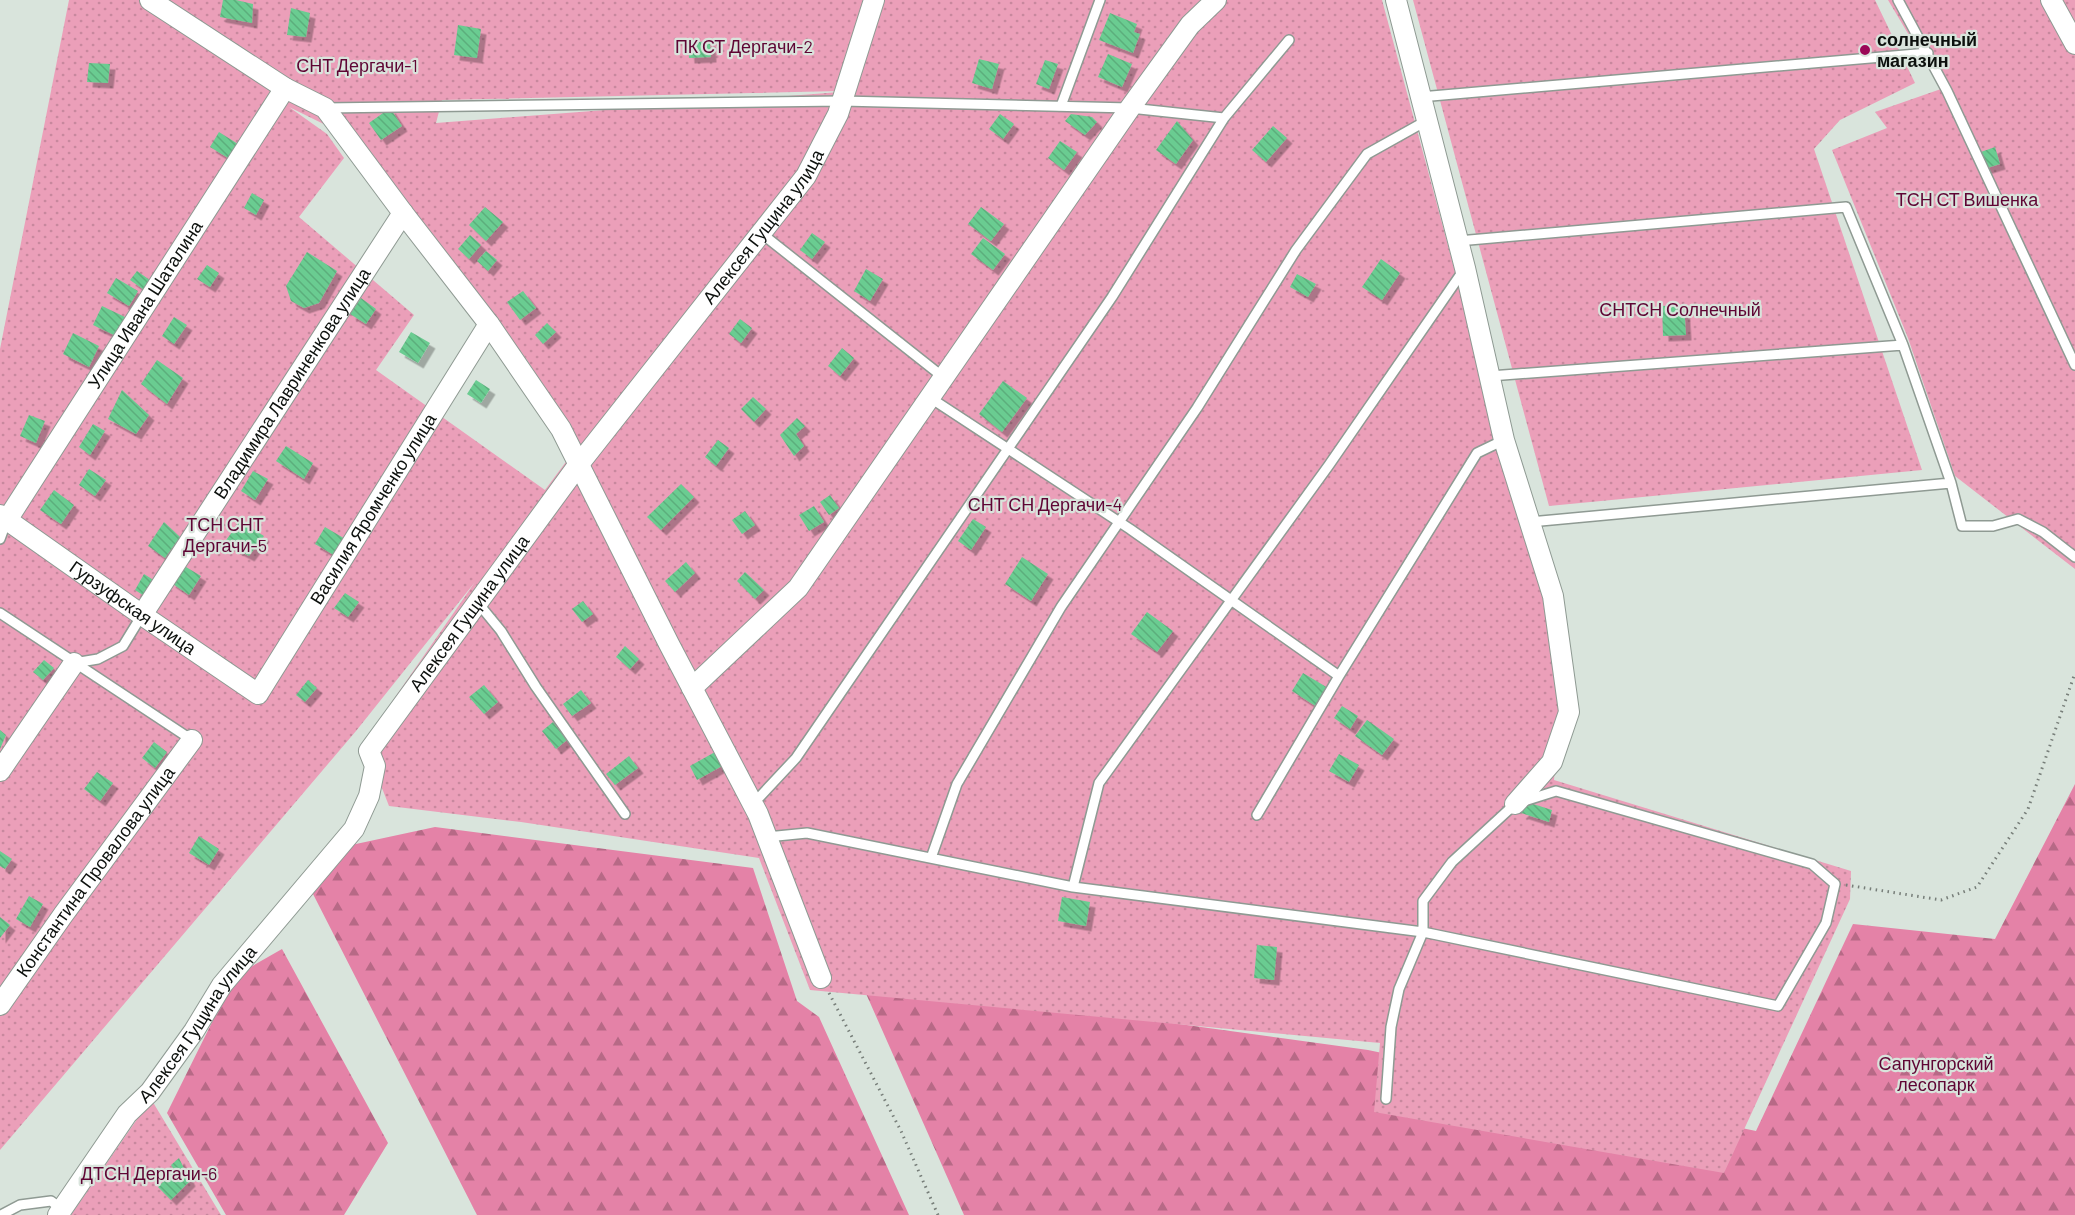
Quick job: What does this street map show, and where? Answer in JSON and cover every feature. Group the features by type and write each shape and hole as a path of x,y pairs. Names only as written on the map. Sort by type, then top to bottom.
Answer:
{"street":[{"path":"150,0 285,88 325,108 489,324 561,429 753,804 821,978"},
{"name":"Алексея Гущина улица","path":"60,1212 127,1114 150,1092 175,1057 222,985 354,829 369,796 375,766 369,751 579,464 806,176 838,114 874,0"},
{"path":"692,688 798,588 1130,108 1190,25 1215,0"},
{"path":"1396,0 1465,268 1504,440 1553,596 1569,712 1552,762 1515,804"},
{"path":"2051,0 2075,44"},
{"name":"Улица Ивана Шаталина","path":"4,518 285,88"},
{"name":"Владимира Лавриненкова улица","path":"142,615 403,213"},
{"name":"Василия Яромченко улица","path":"258,694 489,324"},
{"name":"Гурзуфская улица","path":"4,518 258,694"},
{"path":"0,771 75,663"},
{"name":"Константина Провалова улица","path":"0,1005 192,740"}],"lane":[{"path":"1061,106 1100,0"},
{"path":"1898,0 1928,53 2075,365"},
{"path":"753,804 796,758 1112,297 1224,118 1289,39"},
{"path":"1420,97 1928,53"},
{"path":"325,108 842,101 1130,108 1224,118"},
{"path":"931,858 957,784 1060,607 1197,408 1296,250 1367,154 1426,121"},
{"path":"1458,241 1846,207 1904,345 1951,483 1962,526 1993,526 2018,519 2043,532 2075,557"},
{"path":"761,233 943,377"},
{"path":"1073,887 1099,783 1329,465 1465,268"},
{"path":"1490,376 1904,345"},
{"path":"929,397 1120,522 1339,676"},
{"path":"1257,815 1339,676 1477,453 1504,440"},
{"path":"1530,522 1951,483"},
{"path":"0,539 4,518"},
{"path":"478,603 501,631 536,687 625,814"},
{"path":"0,613 192,740"},
{"path":"75,663 98,659 123,646 142,615"},
{"path":"767,837 807,833 1073,887 1423,932 1778,1006 1826,923 1835,884 1812,864 1556,791 1515,804 1452,862 1423,901 1423,932 1399,989 1390,1027 1386,1099"},
{"path":"1,1215 20,1205 51,1201 60,1212"}],"path":[{"path":"1835,884 1941,900 1977,887 2028,809 2075,673"},
{"path":"821,978 901,1131 938,1215"}],"green space":[{"name":"СНТ СН Дергачи-4","path":"69,0 1382,0 1543,599 1560,708 1554,780 1851,871 1850,899 1724,1173 1374,1112 1380,1043 810,990 759,858 521,822 389,806 364,742 475,582 356,731 0,1150 0,349","holes":["840,92 436,123 442,100","289,107 344,134 425,231 527,360 580,443 545,490 376,370 414,315 299,217 344,158 327,134"]},
{"name":"СНТСН Солнечный","path":"1413,0 1875,0 1915,83 1840,120 1814,149 1922,470 1549,506"},
{"name":"ТСН СТ Вишенка","path":"1888,0 2075,0 2075,569 1955,476 1908,338 1832,150 1887,128 1875,112 1941,89"},
{"name":"Сапунгорский лесопарк","path":"2075,784 2075,1215 964,1215 860,980 1368,1050 1756,1131 1853,924 1995,939"},
{"path":"435,827 753,868 797,1001 819,1017 909,1215 477,1215 313,894 342,847"},
{"path":"282,949 388,1143 344,1215 226,1215 167,1113 235,976"},
{"name":"ДТСН Дергачи-6","path":"151,1099 221,1215 71,1215"}],"building":[{"path":"223,0 253,4 252,23 220,17"},
{"path":"291,8 310,13 306,37 287,35"},
{"path":"1110,13 1137,24 1134,32 1140,34 1133,53 1099,40"},
{"path":"458,25 481,29 477,58 454,55"},
{"path":"710,41 711,57 689,58 688,43"},
{"path":"1108,54 1132,64 1122,87 1098,77"},
{"path":"979,59 999,64 992,89 972,83"},
{"path":"1045,60 1058,64 1049,89 1036,84"},
{"path":"89,63 110,64 108,83 87,82"},
{"path":"390,108 402,126 381,140 369,123"},
{"path":"1000,114 1014,124 1003,139 989,129"},
{"path":"1071,114 1092,117 1097,122 1085,135 1065,121"},
{"path":"1177,121 1193,140 1176,164 1156,150"},
{"path":"1273,126 1287,138 1266,162 1252,150"},
{"path":"219,132 238,144 228,158 210,147"},
{"path":"1060,141 1077,152 1064,170 1048,158"},
{"path":"1995,147 2000,164 1984,169 1978,153"},
{"path":"252,193 264,200 256,215 244,208"},
{"path":"485,207 503,222 486,241 469,225"},
{"path":"981,207 1004,224 991,241 968,224"},
{"path":"812,233 825,242 812,259 800,250"},
{"path":"470,235 481,245 469,259 458,249"},
{"path":"983,238 1005,254 993,270 971,254"},
{"path":"486,251 497,260 488,271 477,261"},
{"path":"307,252 337,271 319,303 304,308 291,301 286,286"},
{"path":"1381,259 1400,273 1382,300 1362,287"},
{"path":"207,265 219,273 210,287 197,279"},
{"path":"866,269 883,279 870,301 854,291"},
{"path":"137,271 154,283 147,292 130,280"},
{"path":"1297,274 1316,284 1308,297 1290,287"},
{"path":"116,278 138,291 129,306 107,293"},
{"path":"523,291 536,308 520,320 507,302"},
{"path":"361,298 376,309 366,324 350,314"},
{"path":"1684,305 1686,335 1663,336 1662,306"},
{"path":"102,306 125,317 116,336 93,325"},
{"path":"174,317 187,325 174,344 162,336"},
{"path":"740,319 752,328 741,343 729,334"},
{"path":"547,323 556,332 543,344 535,335"},
{"path":"411,332 430,343 418,363 399,352"},
{"path":"73,333 99,346 89,367 63,354"},
{"path":"842,348 854,358 840,376 828,366"},
{"path":"157,360 183,378 167,404 141,384"},
{"path":"476,380 490,389 481,403 467,394"},
{"path":"1003,381 1027,398 1002,432 979,414"},
{"path":"122,390 149,415 136,434 108,419"},
{"path":"753,397 766,409 754,422 741,409"},
{"path":"29,415 45,421 36,443 20,436"},
{"path":"797,418 805,426 796,434 804,446 794,456 780,435"},
{"path":"93,424 105,431 90,455 79,447"},
{"path":"718,440 729,448 716,466 705,457"},
{"path":"286,446 313,463 304,479 276,461"},
{"path":"89,469 106,480 95,496 79,485"},
{"path":"253,471 268,479 255,500 241,491"},
{"path":"681,484 694,497 661,530 647,517"},
{"path":"54,490 74,505 61,524 40,510"},
{"path":"830,495 839,508 829,515 820,502"},
{"path":"814,506 824,522 809,531 799,515"},
{"path":"745,511 755,525 742,534 732,520"},
{"path":"973,519 986,527 971,550 958,541"},
{"path":"240,521 264,536 249,556 224,543"},
{"path":"164,522 180,537 165,558 148,546"},
{"path":"325,527 347,540 337,557 315,544"},
{"path":"1022,557 1048,574 1031,601 1005,584"},
{"path":"686,562 695,573 675,592 665,581"},
{"path":"181,564 201,576 189,595 170,582"},
{"path":"745,572 764,590 755,599 737,581"},
{"path":"144,574 155,581 146,597 135,590"},
{"path":"345,593 359,602 348,617 334,608"},
{"path":"583,601 593,614 582,622 572,609"},
{"path":"1147,612 1173,631 1157,652 1131,634"},
{"path":"625,646 639,659 630,669 616,657"},
{"path":"44,660 54,668 43,680 33,672"},
{"path":"1303,673 1328,688 1317,707 1292,691"},
{"path":"308,680 317,688 305,702 296,695"},
{"path":"484,685 498,702 484,714 469,697"},
{"path":"581,690 591,703 572,716 563,704"},
{"path":"1342,706 1358,716 1350,729 1334,718"},
{"path":"1367,720 1394,739 1382,755 1355,736"},
{"path":"553,722 567,740 556,749 542,731"},
{"path":"0,730 6,735 0,749"},
{"path":"154,742 167,752 155,768 142,758"},
{"path":"715,752 722,766 697,780 690,766"},
{"path":"1339,754 1359,765 1349,782 1329,771"},
{"path":"629,756 638,768 615,785 606,774"},
{"path":"97,772 113,783 100,801 84,789"},
{"path":"1530,803 1552,810 1549,822 1521,813"},
{"path":"199,836 219,849 209,865 189,853"},
{"path":"0,851 12,859 5,869 0,866"},
{"path":"29,896 43,904 30,927 16,919"},
{"path":"1062,897 1090,902 1086,926 1058,921"},
{"path":"0,917 10,925 0,938"},
{"path":"1257,945 1277,947 1274,980 1254,978"},
{"path":"179,1158 190,1181 171,1200 158,1187 174,1170 171,1165"}],"place":[{"name":"солнечный магазин","path":"1865,50"}],"park label":[{"name":"ПК СТ Дергачи-2","path":"744,47"},
{"name":"СНТ Дергачи-1","path":"357,66"},
{"name":"ТСН СНТ Дергачи-5","path":"225,535"}]}
